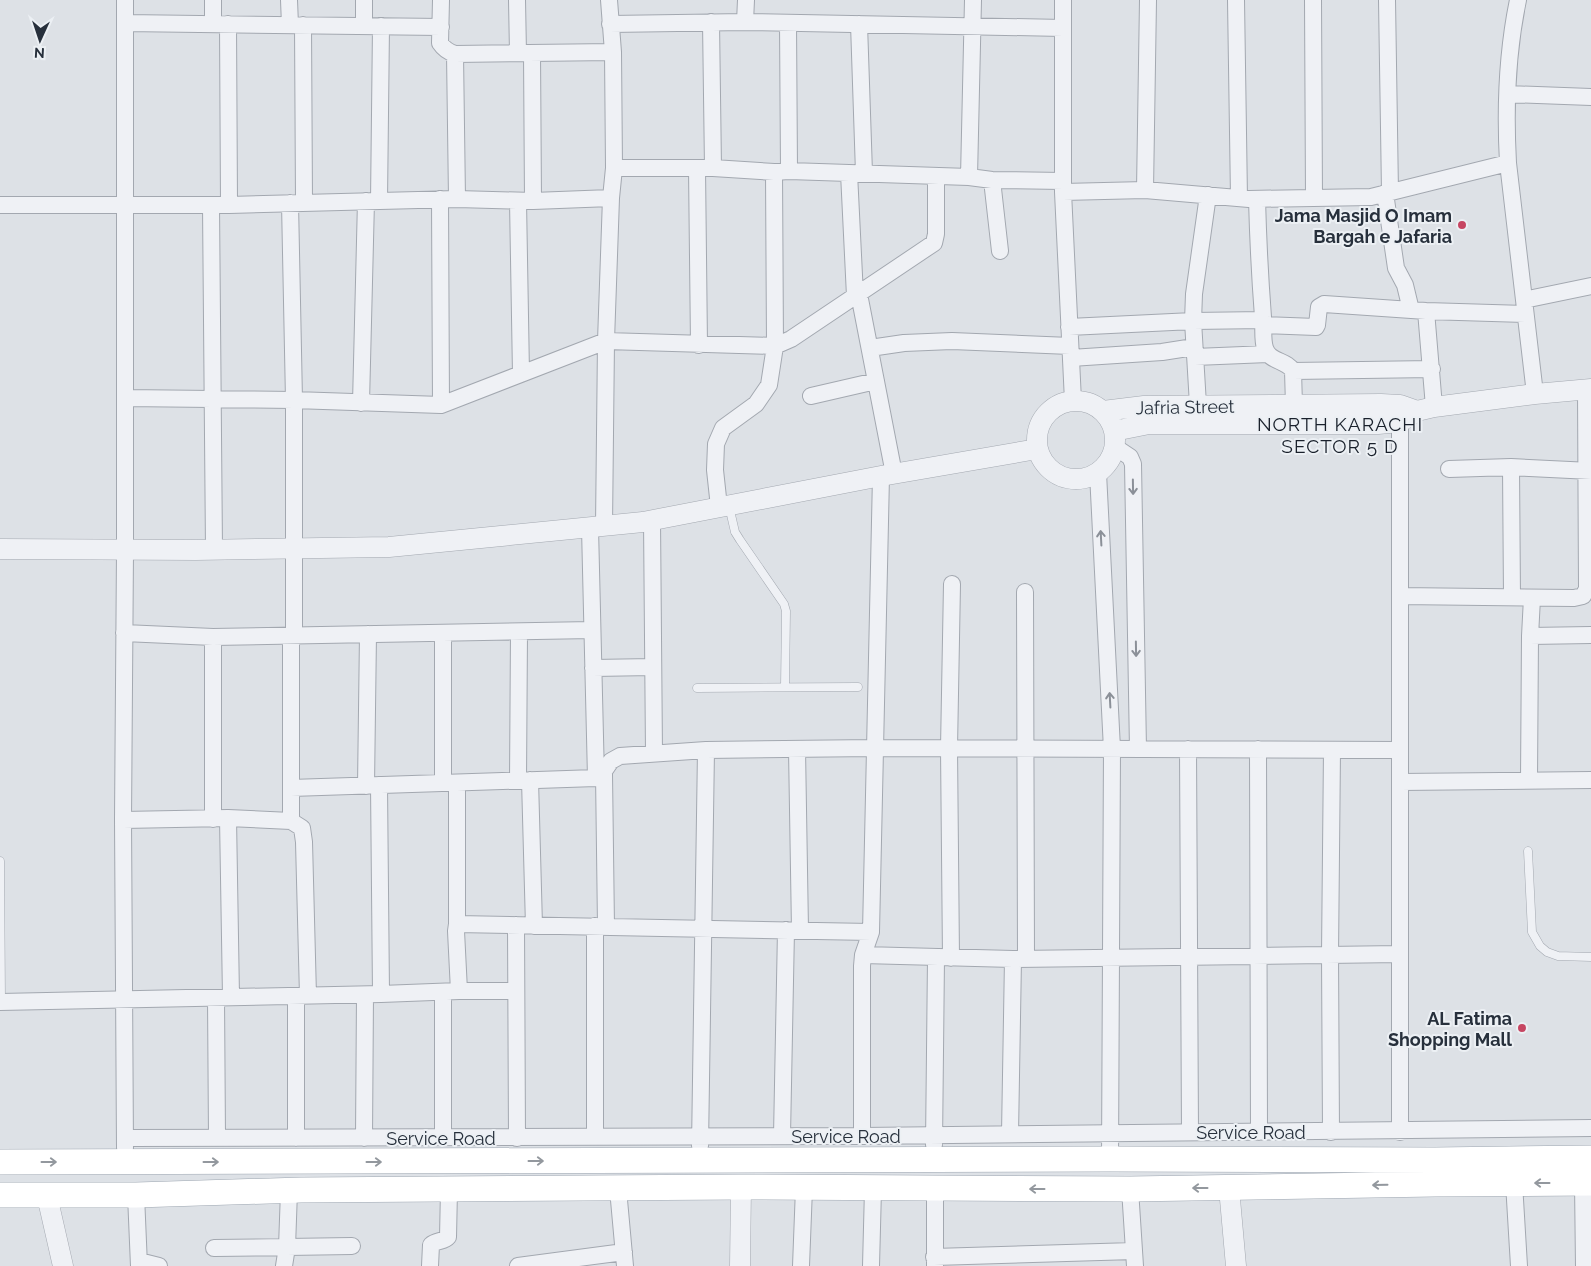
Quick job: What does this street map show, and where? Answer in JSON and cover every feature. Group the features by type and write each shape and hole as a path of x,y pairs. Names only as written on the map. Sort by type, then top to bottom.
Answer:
{"main road":[{"path":"0,1195 741,1188 1229,1188 1591,1158"},
{"path":"0,1162 1110,1159 1435,1172 1514,1183 1587,1183"},
{"path":"295,1191 302,1162"}],"street":[{"path":"125,0 123,820 125,1162"},
{"path":"213,0 221,24 229,205"},
{"path":"289,0 296,25 297,203 291,821"},
{"path":"364,0 364,26"},
{"path":"441,0 440,43 449,53 613,52"},
{"path":"517,0 525,53 526,201 521,374"},
{"path":"595,1136 601,926 600,776 592,630 611,198 614,168 613,52 609,0"},
{"path":"745,22 746,0"},
{"path":"969,177 973,0"},
{"path":"1063,0 1063,186 1073,400"},
{"path":"1145,190 1148,0"},
{"path":"1236,0 1239,198"},
{"path":"1313,0 1314,198"},
{"path":"1387,0 1388,193 1396,268 1419,310 1432,369 1413,411 1400,596 1400,1132"},
{"path":"1518,0 1512,29 1506,126 1508,163 1535,394"},
{"path":"699,344 711,22"},
{"path":"610,24 745,22 1063,28"},
{"path":"125,23 441,27"},
{"path":"724,506 715,470 716,444 723,428 756,404 769,385 775,346 788,23"},
{"path":"859,24 857,295 876,381 887,475 874,748 871,932 863,954 862,1136"},
{"path":"361,402 381,26"},
{"path":"455,54 457,199"},
{"path":"1508,94 1591,97"},
{"path":"614,168 705,168 969,177 1063,186 1257,199 1371,197 1508,163"},
{"path":"125,398 294,400 441,405 606,341 775,346 791,339 934,243 936,234 936,176"},
{"path":"992,180 1000,250"},
{"path":"1198,406 1193,321 1194,294 1208,195"},
{"path":"0,205 229,205 440,199 526,201 611,198"},
{"path":"440,199 441,405"},
{"path":"1257,199 1264,348 1274,359 1291,367 1293,371 1294,405"},
{"path":"211,205 214,550"},
{"path":"1069,327 1193,321 1316,327 1319,307 1324,304 1419,310 1525,307 1591,286"},
{"path":"870,348 904,343 952,341 1070,352 1268,354"},
{"path":"1293,371 1432,369"},
{"path":"811,396 876,381"},
{"path":"1400,596 1512,598 1574,598 1583,596 1587,589 1589,389"},
{"name":"Jafria Street","path":"1115,439 1149,424 1255,415 1294,405 1413,411 1535,394 1589,389"},
{"path":"1115,439 1109,462 1098,473 1080,480 1061,477 1046,466 1037,450 1038,427 1047,414 1052,408 1073,400 1089,403 1103,411 1115,439 1130,457 1133,464 1138,749"},
{"name":"Jafria Street","path":"1103,411 1144,406 1198,406 1255,415 1378,424 1413,411"},
{"path":"0,550 125,551 389,547 597,527 652,520 887,475 1037,450"},
{"path":"1449,468 1511,467 1589,471"},
{"path":"1511,467 1512,598"},
{"path":"1098,473 1112,749 1110,1159"},
{"path":"652,520 654,754"},
{"path":"934,1160 944,958 952,584"},
{"path":"1010,1134 1019,959 1026,748 1025,592"},
{"path":"1530,780 1530,636 1532,598"},
{"path":"124,633 213,637 592,630"},
{"path":"519,632 524,781 534,926"},
{"path":"443,633 458,924 456,931 459,991"},
{"path":"364,1138 373,995 373,786 368,634"},
{"path":"1530,636 1591,635"},
{"path":"213,637 221,818 224,998 217,1138"},
{"path":"593,668 653,667"},
{"path":"782,1136 793,930 798,748"},
{"path":"291,788 524,781 600,776 611,761 620,756 706,750 1026,748 1400,750"},
{"path":"1188,749 1190,1132"},
{"path":"1258,749 1259,1132"},
{"path":"700,1160 706,750"},
{"path":"1331,1132 1332,750"},
{"path":"1400,782 1591,780"},
{"path":"123,820 221,818 291,821 302,828 304,842 302,996 296,1138"},
{"path":"458,924 871,932"},
{"path":"516,925 517,1138"},
{"path":"863,954 1019,959 1400,954"},
{"path":"1,1002 516,991"},
{"path":"442,1138 443,992"},
{"name":"Service Road","path":"126,1138 862,1136 1110,1132 1400,1132 1591,1128"},
{"path":"1514,1183 1519,1266"},
{"path":"1584,1266 1587,1183"},
{"path":"740,1266 741,1188"},
{"path":"801,1266 804,1188"},
{"path":"1229,1188 1236,1266"},
{"path":"518,1266 625,1259 618,1189"},
{"path":"871,1266 873,1189"},
{"path":"936,1189 934,1261 1134,1259 1130,1189"},
{"path":"430,1266 432,1245 434,1242 446,1239 448,1236 449,1190"},
{"path":"284,1266 295,1191"},
{"path":"136,1195 139,1263 159,1266"},
{"path":"48,1196 63,1266"},
{"path":"214,1248 352,1246"}],"lane":[{"path":"724,506 735,532 784,604 786,611 784,687"},
{"path":"697,688 858,687"},
{"path":"1528,851 1532,932 1540,946 1547,952 1558,956 1591,957"},
{"path":"0,861 1,1002"}],"place":[{"name":"Jama Masjid O Imam Bargah e Jafaria","path":"1462,225"},
{"name":"AL Fatima Shopping Mall","path":"1522,1028"}],"district":[{"name":"NORTH KARACHI SECTOR 5 D","path":"1340,435"}]}
